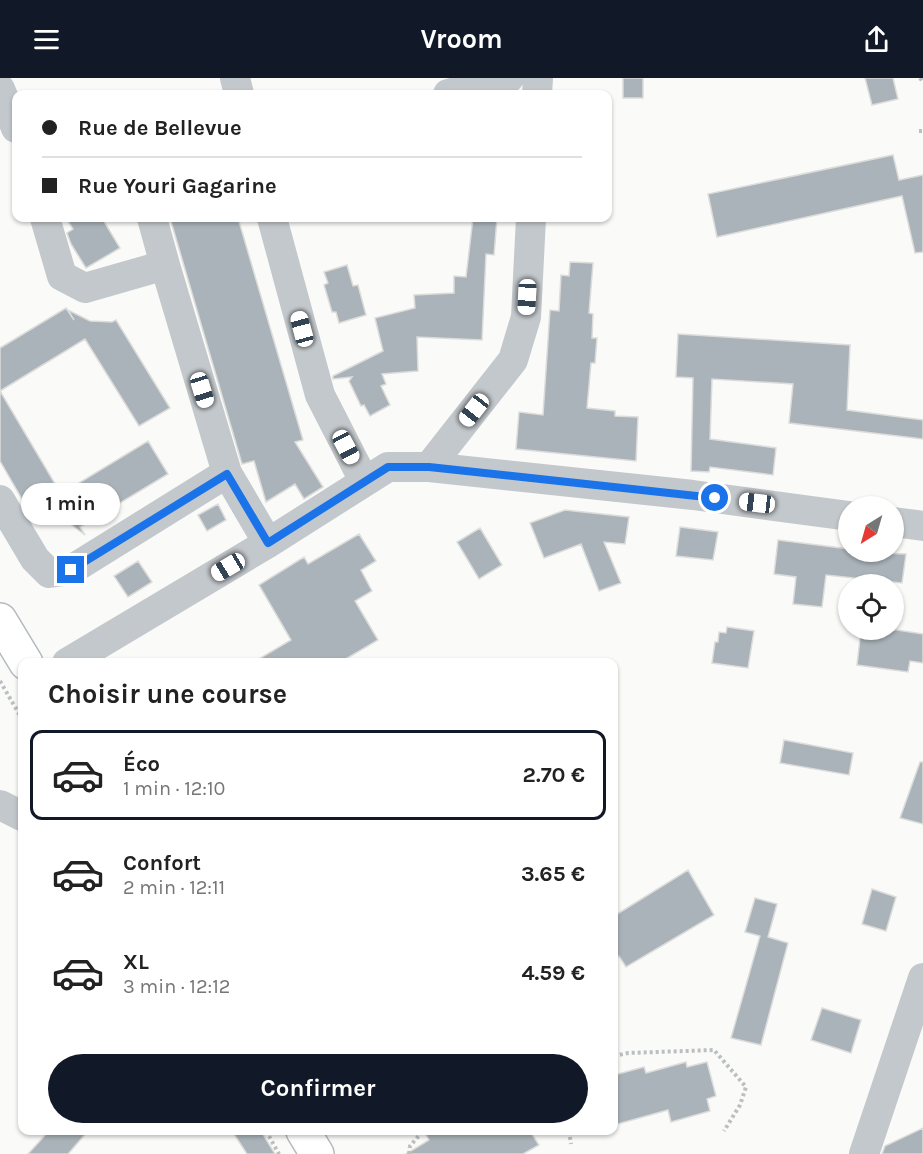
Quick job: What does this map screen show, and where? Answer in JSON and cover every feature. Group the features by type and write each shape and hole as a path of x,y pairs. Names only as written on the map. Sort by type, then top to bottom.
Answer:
{"main road":[{"path":"0,620 23,658"},
{"path":"305,1135 317,1154"}],"street":[{"path":"462,90 509,78"},
{"path":"0,89 12,118"},
{"path":"46,222 62,276 85,288 165,265"},
{"path":"153,222 227,474 268,543"},
{"path":"273,222 320,395 364,481"},
{"path":"429,467 513,360 526,317 531,222"},
{"path":"75,658 268,543 388,467 429,467 693,495 838,515"},
{"path":"0,500 35,559 49,573 71,570 227,474"},
{"path":"904,523 923,526"},
{"path":"0,805 18,814"},
{"path":"864,1154 923,978"}],"path":[{"path":"920,78 923,82"},
{"path":"0,681 18,712"},
{"path":"618,1055 714,1050 746,1087 740,1105 724,1131"},
{"path":"268,1135 279,1154"},
{"path":"409,1154 410,1146 420,1135"},
{"path":"569,1135 570,1144"}],"building":[{"path":"623,78 643,78 643,98 623,98"},
{"path":"865,78 893,78 898,99 872,105"},
{"path":"893,155 899,180 923,175 923,252 915,253 902,196 717,237 708,194"},
{"path":"69,222 104,222 120,248 86,268 67,233 73,229"},
{"path":"171,222 239,222 303,440 295,442 323,487 304,499 295,484 266,502 254,461 242,464"},
{"path":"473,222 497,222 494,255 486,254 482,340 417,337 418,371 382,374 386,384 381,386 390,405 370,416 364,405 361,406 349,381 352,377 333,379 333,376 383,351 375,318 415,308 414,295 454,293 454,276 466,277"},
{"path":"570,262 593,263 589,313 593,314 592,338 597,338 595,363 591,363 587,408 615,411 615,416 638,417 636,461 516,449 519,412 543,415 550,310 559,311 561,275 569,276"},
{"path":"347,265 353,286 358,285 366,315 339,323 336,312 332,312 324,285 328,283 324,272"},
{"path":"66,308 74,320 68,310 90,321 112,322 116,320 170,408 139,426 85,339 0,391 0,348"},
{"path":"678,334 850,345 847,410 923,420 923,439 789,423 793,384 712,379 710,439 776,448 773,475 710,467 709,472 691,471 693,378 676,377"},
{"path":"0,391 61,494 148,441 168,474 80,527 85,535 53,511 40,507 44,504 30,513 0,461"},
{"path":"218,504 226,520 207,531 198,515"},
{"path":"565,510 629,517 625,544 604,542 621,583 599,591 581,544 544,558 530,523"},
{"path":"680,527 718,532 713,560 676,556"},
{"path":"480,528 502,565 479,579 457,542"},
{"path":"359,534 376,561 361,570 372,591 355,601 378,640 347,658 260,658 291,640 259,585 304,557 308,564"},
{"path":"778,540 838,548 838,562 904,562 904,554 906,554 903,574 826,575 822,607 793,604 796,577 774,574"},
{"path":"138,561 152,582 128,597 114,576"},
{"path":"727,627 754,631 748,668 712,663 719,632 726,633"},
{"path":"904,631 923,634 923,663 910,661 908,672 857,665 860,640 904,640"},
{"path":"784,740 853,753 849,775 780,763"},
{"path":"920,762 923,762 923,824 900,818"},
{"path":"688,870 714,915 626,967 618,957 618,914"},
{"path":"872,889 896,897 886,931 862,924"},
{"path":"755,898 777,904 768,937 788,943 761,1045 731,1038 760,936 745,932"},
{"path":"822,1008 861,1020 851,1053 811,1040"},
{"path":"686,1062 687,1067 707,1062 716,1096 707,1099 710,1111 671,1122 668,1110 618,1124 618,1074 644,1067 646,1073"},
{"path":"923,1128 923,1154 882,1154 885,1146"},
{"path":"45,1135 85,1135 68,1154 28,1154"},
{"path":"235,1135 263,1135 275,1154 247,1154"},
{"path":"426,1135 533,1135 539,1145 523,1154 406,1154 429,1140"}],"route":[{"path":"71,570 227,474 268,543 388,467 429,467 715,498"}]}
